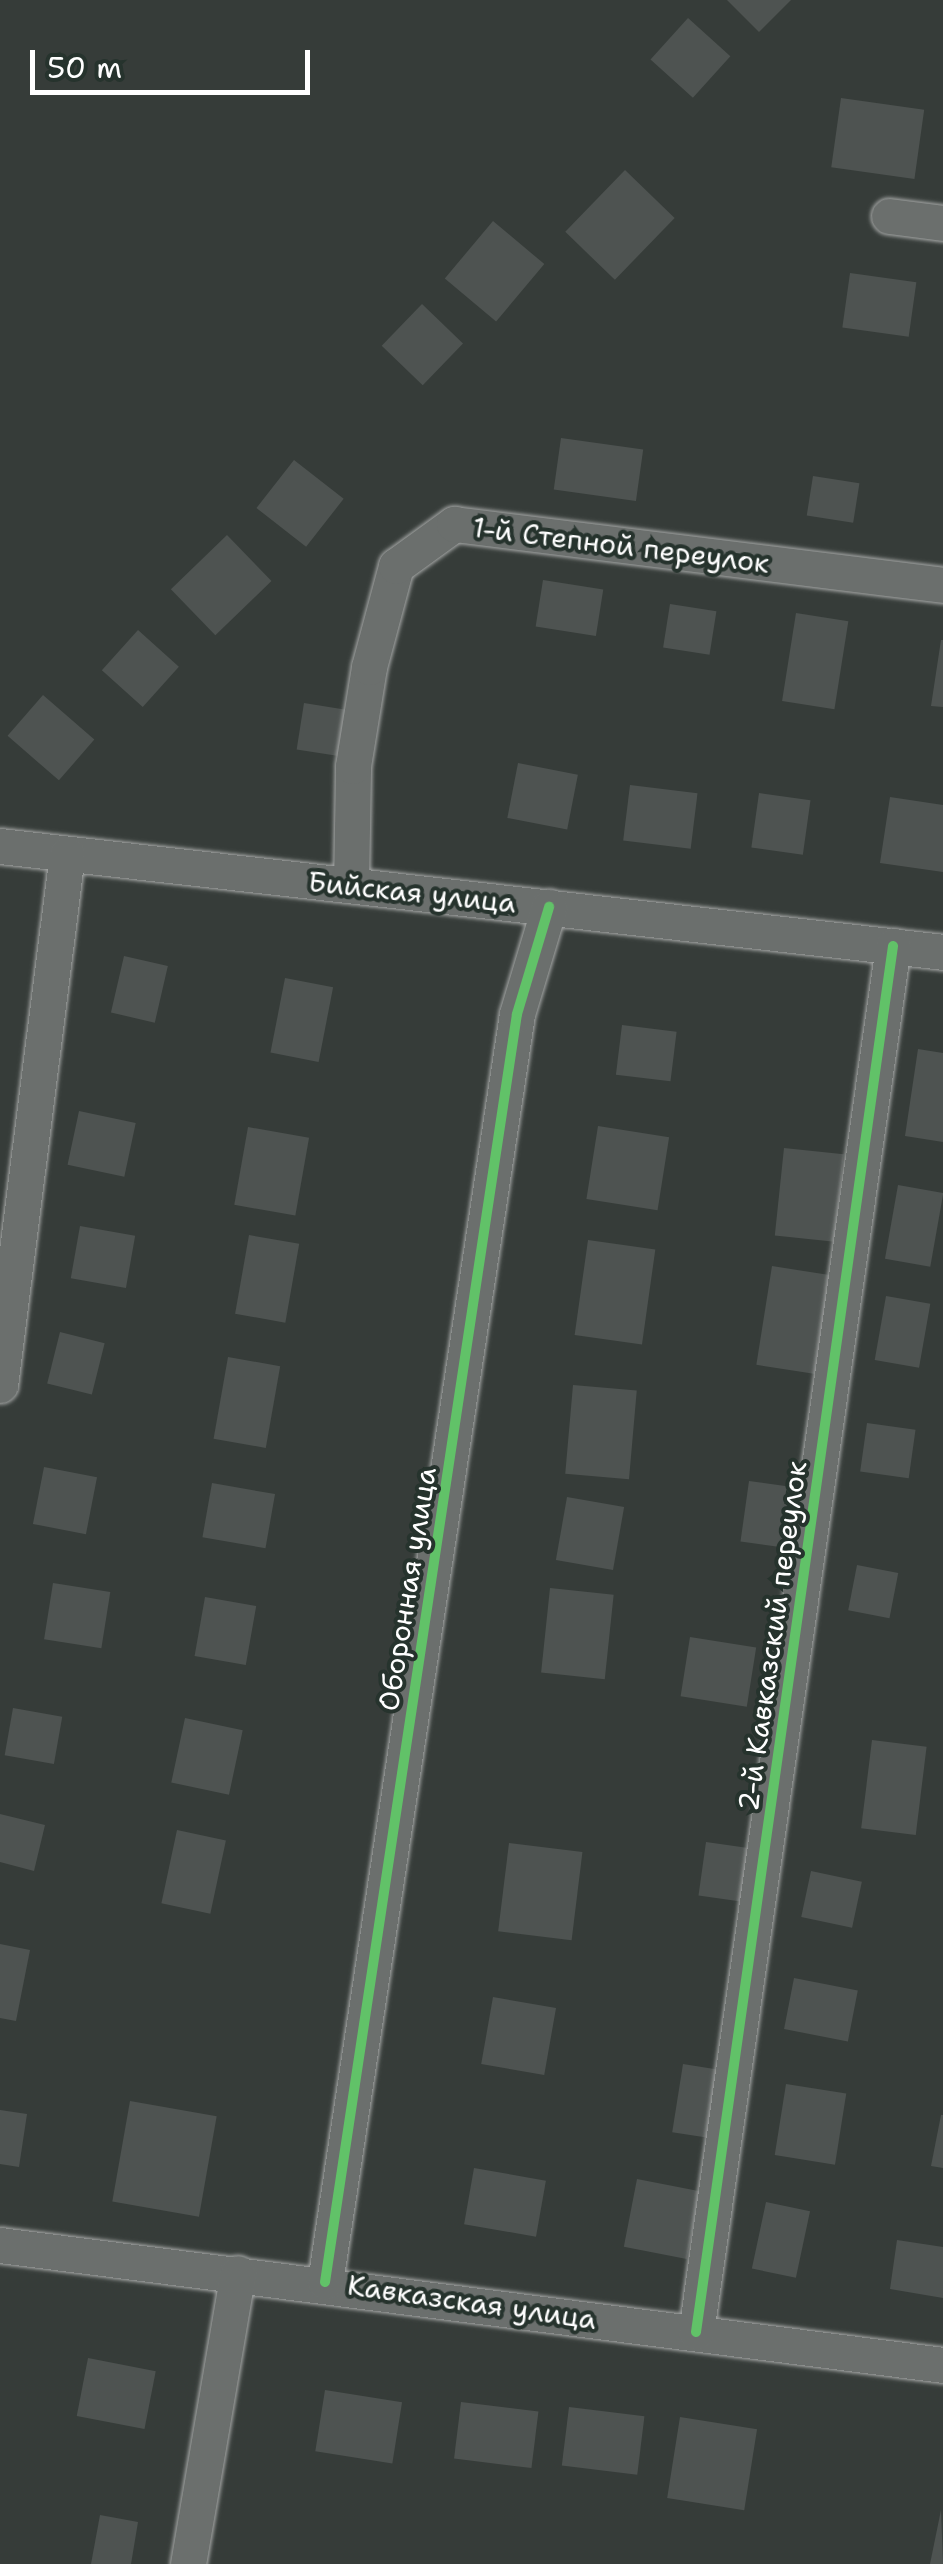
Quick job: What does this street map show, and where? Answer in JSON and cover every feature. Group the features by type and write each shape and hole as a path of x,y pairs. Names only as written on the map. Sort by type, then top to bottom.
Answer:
{"street":[{"path":"889,216 943,223"},
{"name":"1-й Степной переулок","path":"352,885 353,766 369,667 396,566 454,524 943,585"},
{"name":"Бийская улица","path":"0,846 943,952"},
{"path":"0,1386 68,854"},
{"name":"Оборонная улица","path":"325,2282 517,1014 549,907"},
{"name":"2-й Кавказский переулок","path":"696,2332 893,946"},
{"name":"Кавказская улица","path":"0,2245 325,2282 943,2365"},
{"path":"188,2564 238,2273"}],"building":[{"path":"727,0 791,0 759,32"},
{"path":"688,18 730,56 693,98 651,60"},
{"path":"841,98 924,110 914,179 831,167"},
{"path":"625,170 675,218 615,280 565,232"},
{"path":"493,221 544,264 496,322 445,278"},
{"path":"850,273 916,282 909,337 842,327"},
{"path":"422,304 463,344 423,385 382,346"},
{"path":"561,438 643,450 636,501 554,489"},
{"path":"294,460 344,499 306,547 256,508"},
{"path":"813,476 859,483 853,523 807,516"},
{"path":"227,535 271,581 215,635 171,589"},
{"path":"543,580 603,590 596,636 536,626"},
{"path":"670,604 716,611 710,655 663,647"},
{"path":"796,613 848,621 834,709 782,701"},
{"path":"138,630 179,667 143,707 102,670"},
{"path":"943,640 943,707 931,706"},
{"path":"43,695 94,740 59,780 8,736"},
{"path":"304,703 347,710 340,756 297,749"},
{"path":"518,763 578,775 567,830 507,818"},
{"path":"630,785 697,793 691,849 623,841"},
{"path":"759,793 810,800 803,855 751,847"},
{"path":"890,797 943,805 943,872 880,863"},
{"path":"124,956 168,966 155,1023 111,1013"},
{"path":"285,978 333,987 319,1062 270,1053"},
{"path":"622,1025 677,1032 670,1081 616,1075"},
{"path":"918,1049 943,1053 943,1142 905,1136"},
{"path":"79,1111 136,1123 124,1177 68,1165"},
{"path":"598,1126 669,1137 658,1210 586,1199"},
{"path":"248,1127 309,1138 295,1216 234,1205"},
{"path":"784,1148 844,1154 834,1242 775,1236"},
{"path":"898,1185 943,1193 930,1267 885,1259"},
{"path":"80,1226 135,1236 126,1288 71,1278"},
{"path":"249,1235 299,1244 285,1323 235,1314"},
{"path":"588,1240 655,1249 642,1345 575,1335"},
{"path":"772,1266 834,1276 819,1375 756,1365"},
{"path":"886,1296 930,1304 919,1368 875,1360"},
{"path":"60,1332 105,1343 92,1395 47,1383"},
{"path":"228,1357 280,1366 266,1448 214,1439"},
{"path":"573,1385 637,1391 629,1479 565,1474"},
{"path":"867,1423 916,1430 909,1478 860,1472"},
{"path":"44,1467 97,1477 86,1534 33,1524"},
{"path":"749,1481 806,1489 798,1549 741,1541"},
{"path":"212,1483 275,1494 265,1548 202,1537"},
{"path":"567,1497 624,1507 613,1570 556,1560"},
{"path":"857,1565 898,1573 889,1618 848,1610"},
{"path":"53,1583 110,1592 101,1648 44,1639"},
{"path":"550,1588 614,1595 605,1679 541,1673"},
{"path":"205,1597 256,1606 246,1665 195,1656"},
{"path":"690,1637 756,1647 747,1707 681,1696"},
{"path":"13,1708 62,1717 54,1764 5,1755"},
{"path":"185,1718 243,1730 229,1795 171,1783"},
{"path":"872,1740 927,1747 916,1835 861,1828"},
{"path":"0,1814 45,1825 34,1871 0,1862"},
{"path":"177,1830 226,1840 210,1914 161,1903"},
{"path":"706,1842 754,1849 746,1902 698,1895"},
{"path":"509,1843 582,1852 572,1940 498,1931"},
{"path":"811,1871 862,1882 852,1928 801,1917"},
{"path":"0,1944 30,1950 16,2021 0,2018"},
{"path":"794,1978 858,1990 848,2041 784,2029"},
{"path":"493,1997 556,2008 544,2075 481,2064"},
{"path":"683,2064 721,2070 710,2138 672,2132"},
{"path":"786,2084 846,2094 835,2165 775,2155"},
{"path":"130,2101 217,2116 199,2217 112,2201"},
{"path":"0,2110 27,2114 19,2167 0,2164"},
{"path":"943,2115 943,2168 931,2166"},
{"path":"474,2168 546,2181 536,2237 464,2224"},
{"path":"637,2179 700,2191 687,2259 624,2247"},
{"path":"766,2202 810,2211 796,2278 752,2269"},
{"path":"897,2240 943,2247 943,2298 890,2289"},
{"path":"88,2358 156,2371 144,2429 77,2416"},
{"path":"325,2390 402,2402 392,2463 315,2451"},
{"path":"461,2402 538,2412 531,2468 454,2459"},
{"path":"569,2407 644,2416 637,2475 562,2466"},
{"path":"680,2417 757,2429 744,2510 667,2498"},
{"path":"941,2510 943,2564 930,2564"},
{"path":"100,2515 138,2522 131,2564 91,2564"}],"cycle path":[{"path":"325,2282 517,1014 549,907"},
{"path":"696,2332 893,946"}]}
